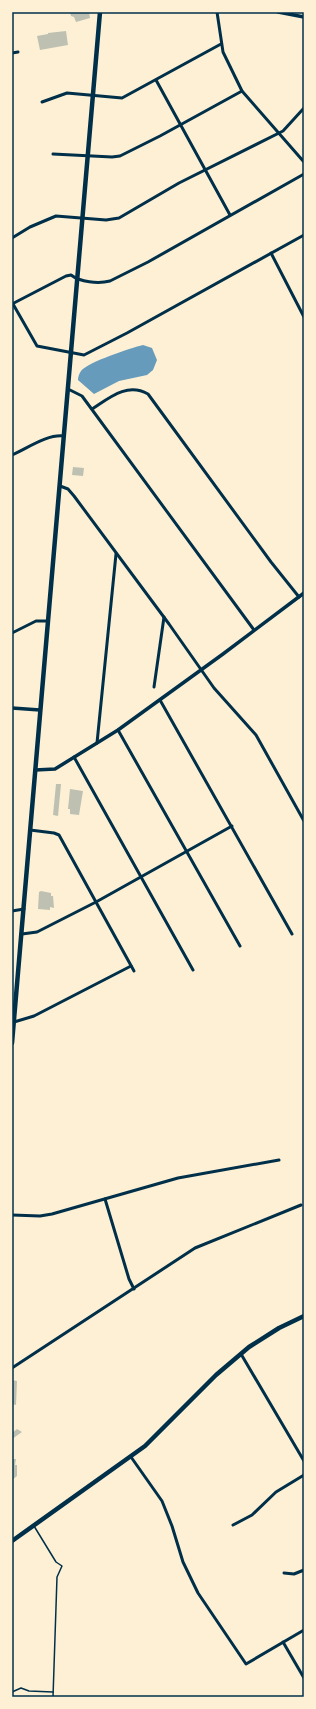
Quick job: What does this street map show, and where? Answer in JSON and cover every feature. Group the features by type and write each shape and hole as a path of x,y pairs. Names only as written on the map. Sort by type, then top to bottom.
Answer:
{"main road":[{"path":"12,1042 100,12"},
{"path":"12,1541 131,1457 152,1440 216,1375 241,1354 264,1337 304,1316"}],"street":[{"path":"218,12 223,52 242,91 304,162"},
{"path":"278,12 304,18"},
{"path":"42,102 67,93 122,98 221,44"},
{"path":"12,53 18,52"},
{"path":"156,80 230,215"},
{"path":"53,154 120,156 242,91"},
{"path":"12,238 51,217 82,217 112,220 118,218 204,170 283,130 304,108"},
{"path":"304,174 110,281 77,280 71,275 66,276 13,304 37,346 84,355 304,235"},
{"path":"272,253 304,317"},
{"path":"68,389 82,396 254,630"},
{"path":"92,409 116,393 125,390 141,390 148,394 271,562 299,597"},
{"path":"12,455 52,436 64,436"},
{"path":"60,486 68,489 74,496 164,617 218,693 256,735 304,821"},
{"path":"97,743 116,554"},
{"path":"35,770 55,769 118,730 202,670 304,593"},
{"path":"154,687 164,617"},
{"path":"12,633 36,621 48,621"},
{"path":"160,700 292,934"},
{"path":"12,708 40,710"},
{"path":"118,730 240,946"},
{"path":"74,757 193,970"},
{"path":"22,934 37,932 96,902 232,826"},
{"path":"30,830 54,833 58,835 134,971"},
{"path":"12,910 24,909"},
{"path":"14,1022 34,1016 131,966"},
{"path":"12,1214 46,1215 183,1177 279,1160"},
{"path":"105,1199 129,1279 134,1288"},
{"path":"12,1368 195,1248 301,1205"},
{"path":"241,1354 304,1461"},
{"path":"131,1457 152,1486 163,1505 172,1526 183,1562 198,1593 246,1664 304,1630"},
{"path":"233,1525 252,1515 276,1492 304,1475"},
{"path":"284,1573 294,1574 304,1570"},
{"path":"283,1642 304,1678"}],"lane":[{"path":"33,1526 56,1562 62,1566 57,1577 53,1697"},
{"path":"12,1692 21,1688 29,1691 53,1692"}],"water":[{"path":"143,345 152,348 157,360 153,370 147,375 119,381 94,394 78,380 81,371 85,367 120,352"}],"building":[{"path":"70,12 89,12 90,18 76,22 74,17 71,16"},
{"path":"66,31 68,45 40,50 37,36"},
{"path":"73,467 84,468 83,476 72,475"},
{"path":"56,784 61,784 58,816 53,815"},
{"path":"70,789 83,791 79,815 70,814 70,809 68,809"},
{"path":"39,892 51,893 51,896 53,896 54,908 50,907 50,910 38,909"},
{"path":"12,1380 17,1381 16,1405 12,1404"},
{"path":"17,1429 22,1432 12,1439 12,1433"},
{"path":"12,1459 16,1459 15,1465 17,1465 17,1476 12,1480"}]}
